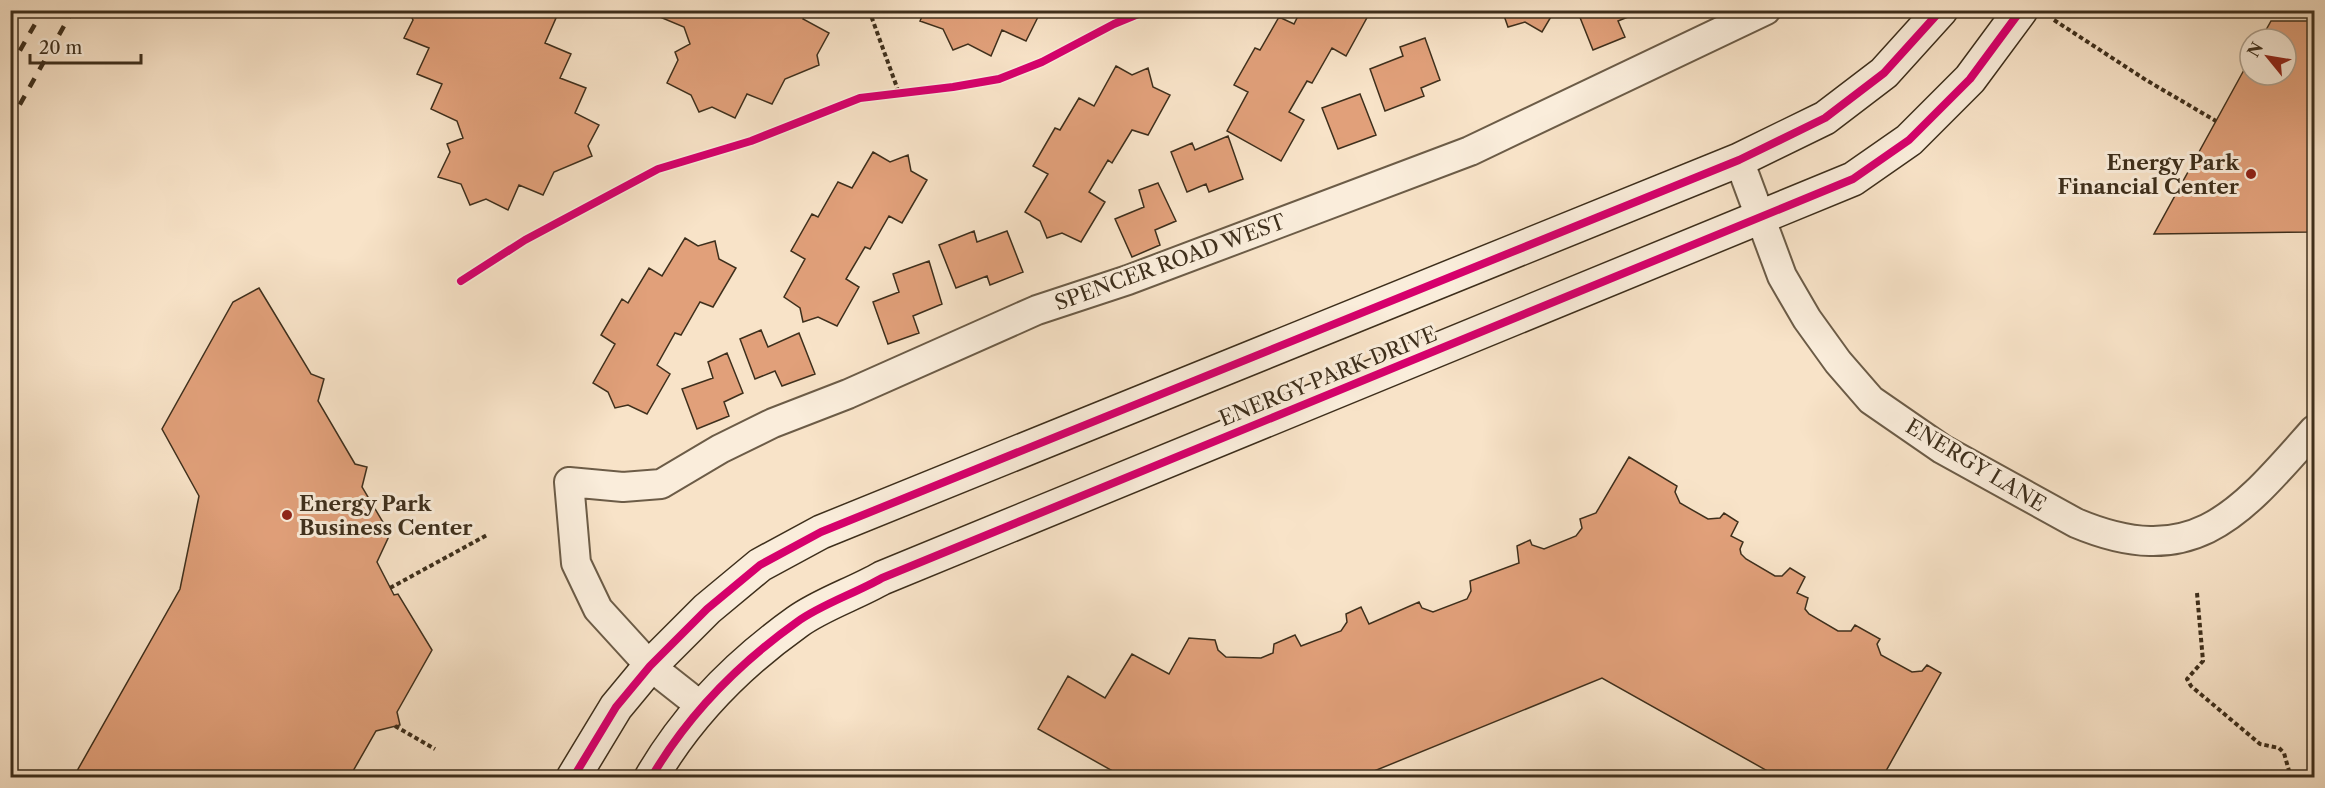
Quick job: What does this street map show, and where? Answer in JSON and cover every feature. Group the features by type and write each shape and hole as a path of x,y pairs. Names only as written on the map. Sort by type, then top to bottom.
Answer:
{"street":[{"name":"SPENCER ROAD WEST","path":"650,666 598,609 576,563 569,482 623,487 661,484 720,449 773,423 849,394 1037,310 1128,280 1470,151 1766,10"},
{"path":"573,777 616,707 650,666 706,609 760,565 821,532 1739,160 1825,118 1884,73 1941,10"},
{"name":"ENERGY PARK DRIVE","path":"651,777 670,744 720,686 798,621 882,578 1853,179 1909,140 1970,79 2021,10"},
{"name":"ENERGY LANE","path":"1739,160 1782,276 1806,319 1838,362 1871,400 1942,449 2076,524 2121,538 2154,542 2183,538 2208,529 2231,516 2256,495 2314,430"},
{"path":"650,666 702,707"}],"path":[{"path":"869,10 899,93"},
{"path":"2048,29 2054,20 2146,80 2216,121"},
{"path":"889,94 910,92"},
{"path":"390,588 488,535"},
{"path":"2198,593 2203,661 2187,679 2192,686 2260,744 2279,748 2284,753 2291,777"},
{"path":"395,726 435,749"}],"building":[{"path":"408,10 539,10 556,18 545,43 571,54 560,78 586,88 575,113 599,125 588,146 592,156 554,172 543,195 519,185 508,210 486,199 470,205 461,184 438,177 450,152 447,144 463,138 457,121 431,109 442,84 417,74 429,48 404,38 413,20"},
{"path":"662,10 808,10 803,19 829,33 817,55 819,65 785,79 772,104 747,94 735,118 712,107 699,112 691,95 667,83 678,60 675,52 690,44 684,27 660,17"},
{"path":"925,10 1052,10 1038,17 1026,41 1002,30 991,56 968,44 953,50 943,29 920,21"},
{"path":"1301,10 1363,10 1369,14 1346,56 1332,48 1312,83 1307,81 1289,112 1304,120 1281,161 1227,131 1248,92 1234,85 1255,48 1260,50 1279,17 1294,24"},
{"path":"1502,10 1555,10 1542,32 1525,22 1508,27"},
{"path":"1577,10 1638,10 1638,13 1618,21 1625,37 1593,50"},
{"name":"Energy Park Financial Center","path":"2271,21 2314,21 2314,226 2311,232 2154,234 2238,81 2238,87 2298,87 2298,27 2268,27"},
{"path":"1425,38 1440,80 1421,88 1424,96 1385,111 1370,69 1403,56 1400,47"},
{"path":"1116,66 1132,75 1148,68 1153,87 1170,95 1148,135 1132,130 1112,163 1108,160 1089,192 1105,202 1081,242 1062,233 1047,238 1040,221 1025,212 1048,174 1033,166 1055,128 1060,130 1079,98 1094,106"},
{"path":"1360,94 1376,135 1338,149 1322,108"},
{"path":"1228,136 1243,179 1209,192 1206,184 1187,192 1171,152 1192,143 1195,150"},
{"path":"873,152 890,162 908,155 911,171 927,180 902,223 889,216 870,249 865,247 846,279 859,287 837,326 818,317 803,322 800,308 784,297 805,259 791,251 812,214 818,217 838,182 852,188"},
{"path":"1158,183 1176,221 1155,230 1160,245 1132,257 1115,219 1144,207 1139,190"},
{"path":"974,231 977,242 1007,231 1023,272 990,285 987,276 956,288 939,245"},
{"path":"685,238 698,246 715,241 719,259 736,268 713,307 700,302 681,335 675,333 657,365 670,374 647,414 628,405 615,408 608,392 593,383 615,344 601,335 622,299 628,303 649,268 662,276"},
{"path":"929,261 942,304 913,316 919,333 888,344 873,302 899,292 893,274"},
{"name":"Energy Park Business Center","path":"259,288 311,374 324,379 318,401 355,464 367,467 362,487 390,534 377,562 394,595 398,594 432,650 397,712 400,725 376,731 349,778 73,778 180,589 199,496 162,429 233,302"},
{"path":"761,330 768,347 799,333 815,374 782,386 775,371 755,379 740,339"},
{"path":"727,353 743,393 724,402 729,416 697,429 682,389 713,378 708,362"},
{"path":"1629,457 1677,486 1675,492 1680,503 1708,519 1720,518 1724,513 1738,522 1731,536 1743,542 1740,549 1746,559 1775,576 1782,576 1790,568 1805,577 1797,593 1808,598 1805,609 1809,614 1838,631 1851,631 1855,625 1880,639 1877,644 1881,655 1912,672 1922,671 1927,665 1941,673 1882,778 1780,778 1602,678 1357,778 1125,778 1038,729 1068,676 1105,698 1132,654 1169,674 1189,638 1215,640 1218,650 1226,657 1261,658 1273,653 1274,644 1295,635 1301,646 1341,631 1347,622 1346,614 1361,607 1369,624 1419,602 1422,608 1433,612 1467,599 1471,591 1470,581 1519,563 1517,546 1530,540 1532,545 1544,549 1576,536 1582,528 1580,519 1596,513"}],"railway":[{"path":"10,68 43,10"},
{"path":"10,122 73,10"}],"cycle path":[{"path":"461,281 525,240 658,169 751,141 860,98 999,79 1042,62 1114,24 1148,10"},
{"path":"573,778 616,707 650,666 707,609 760,565 821,532 1739,160 1825,118 1884,73 1941,10"},
{"path":"651,778 681,733 715,692 754,655 816,610 882,578 1853,179 1909,140 1970,79 2021,10"}],"place":[{"name":"Energy Park Financial Center","path":"2251,174"},
{"name":"Energy Park Business Center","path":"287,515"}]}
